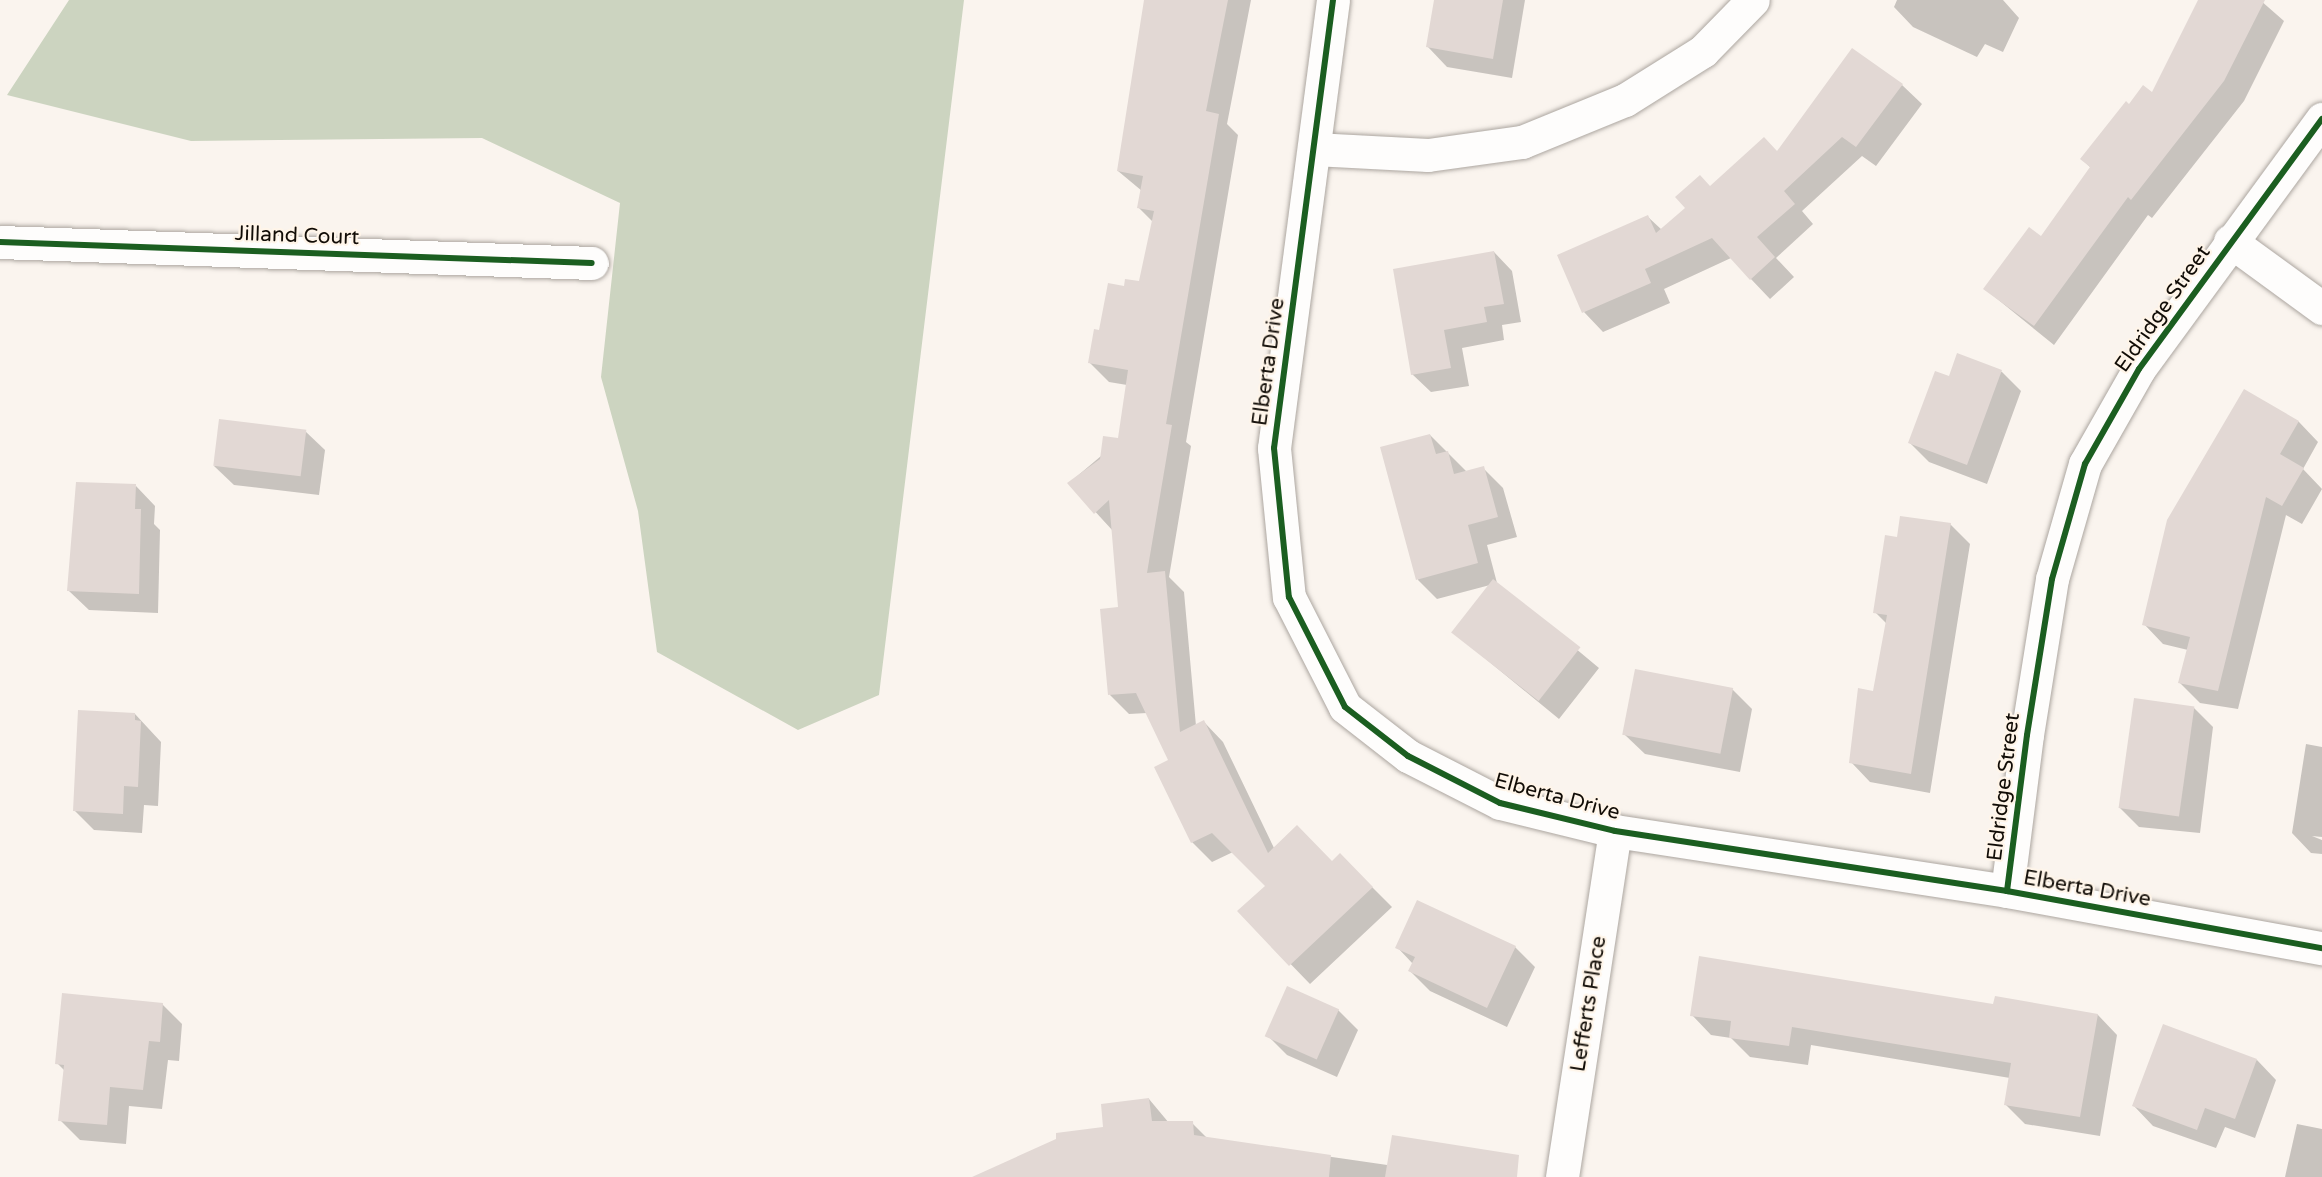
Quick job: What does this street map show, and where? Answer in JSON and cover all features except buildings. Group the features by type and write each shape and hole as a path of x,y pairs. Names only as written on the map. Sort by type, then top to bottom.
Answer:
{"street":[{"name":"Elberta Drive","path":"1333,0 1274,448 1289,597 1345,707 1408,756 1500,802 1616,831 2007,891 2322,948"},
{"path":"1314,149 1428,155 1522,142 1625,100 1703,51 1753,0"},
{"name":"Eldridge Street","path":"2007,891 2027,735 2052,579 2085,464 2139,369 2230,241 2322,119"},
{"path":"2230,241 2322,308"},
{"name":"Jilland Court","path":"0,242 592,263"},
{"name":"Lefferts Place","path":"1562,1177 1616,831"}],"green space":[{"path":"69,0 964,0 879,695 798,730 657,652 638,511 601,377 620,203 482,138 191,141 7,95"}],"cycle path":[{"path":"1333,0 1274,448 1289,597 1345,707 1408,756 1500,803 1615,831 2007,891 2322,948"},
{"path":"2007,891 2027,735 2052,579 2085,464 2139,369 2322,119"},
{"path":"0,242 592,263"}]}
